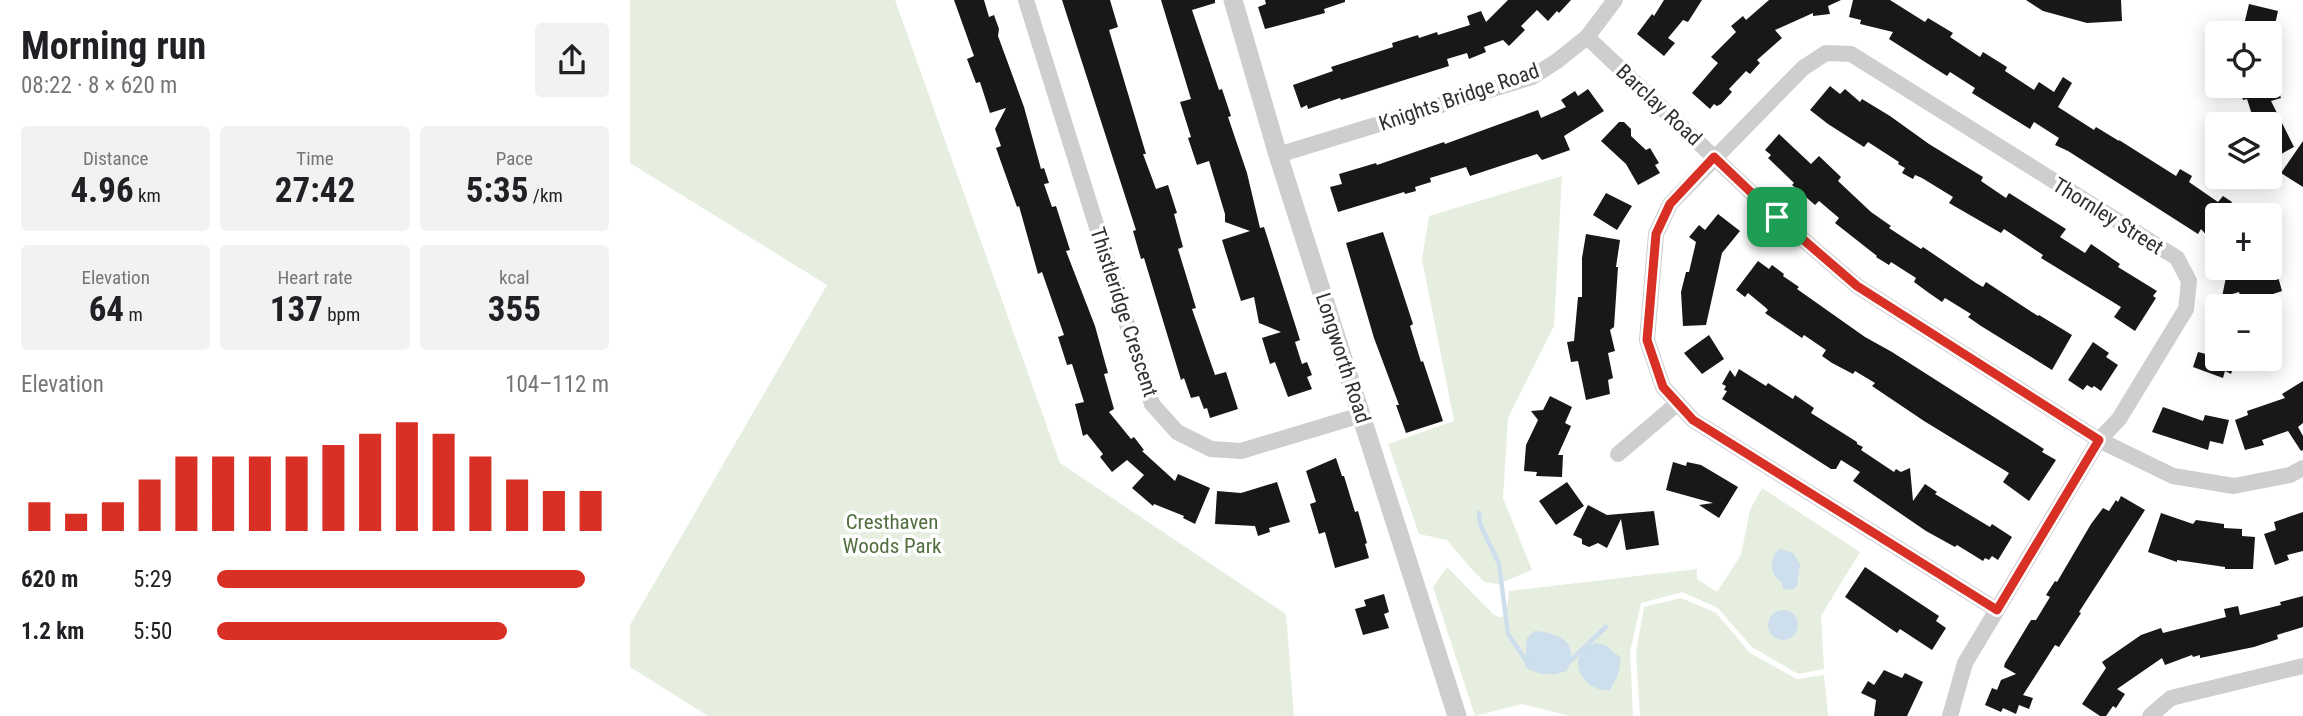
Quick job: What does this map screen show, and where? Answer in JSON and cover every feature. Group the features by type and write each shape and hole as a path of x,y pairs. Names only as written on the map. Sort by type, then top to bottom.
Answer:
{"street":[{"name":"Thistleridge Crescent","path":"1026,0 1152,404 1177,432 1210,449 1241,451 1362,415"},
{"name":"Longworth Road","path":"1233,0 1278,155 1457,716"},
{"name":"Knights Bridge Road","path":"1278,155 1532,77 1587,37 1615,0"},
{"name":"Barclay Road","path":"1587,37 1777,217 1857,286 2099,440 2174,477 2234,486 2290,475 2303,468"},
{"name":"Thornley Street","path":"1950,716 1965,663 1997,610 2099,440 2119,419 2186,309 2189,281 2177,258 1851,54 1826,53 1803,68 1670,204 1656,234 1647,340 1663,387 1693,420 1997,610"},
{"path":"1619,454 1678,403"},
{"path":"2150,716 2171,698 2303,666"}],"green space":[{"name":"Cresthaven Woods Park","path":"630,0 895,0 1060,463 1286,614 1294,716 708,716 630,667 630,625 827,285 630,163"},
{"path":"1562,176 1554,326 1508,418 1503,498 1532,570 1498,584 1485,582 1447,540 1419,534 1388,444 1454,421 1422,259 1429,216"},
{"path":"1762,488 1860,552 1821,616 1824,669 1798,674 1752,647 1718,608 1682,592 1641,603 1630,652 1633,716 1570,716 1522,704 1475,716 1433,587 1447,567 1499,617 1506,616 1509,591 1697,569 1697,579 1717,592 1741,555 1750,510"},
{"path":"1681,598 1716,613 1750,653 1797,679 1824,675 1828,716 1640,716 1636,653 1644,607"}],"water":[{"path":"1779,549 1793,553 1800,564 1797,586 1792,590 1783,589 1773,571 1772,562"},
{"path":"1783,610 1794,614 1798,625 1794,636 1783,640 1772,636 1768,625 1772,614"},
{"path":"1534,631 1552,634 1565,641 1571,653 1567,671 1546,674 1525,667 1527,638"},
{"path":"1595,643 1605,645 1621,658 1618,675 1610,690 1600,690 1592,686 1580,672 1580,656 1585,648"}],"building":[{"path":"954,0 984,0 989,17 994,15 999,29 998,36 1024,107 1041,169 1044,168 1049,183 1044,184 1052,207 1056,206 1070,250 1066,251 1095,326 1108,373 1104,374 1114,409 1109,412 1131,439 1134,437 1144,450 1142,451 1175,481 1178,474 1210,488 1195,524 1183,518 1184,516 1154,504 1153,506 1132,488 1144,475 1127,460 1112,472 1100,457 1103,454 1087,434 1083,436 1075,404 1084,402 1072,364 1067,365 1058,337 1064,335 1042,272 1038,274 1019,206 1017,207 996,148 1001,146 995,129 1006,108 990,113 980,82 976,83 967,59 974,56"},
{"path":"1062,0 1110,0 1118,27 1109,30 1146,154 1143,154 1156,189 1168,185 1177,213 1174,214 1183,247 1178,249 1196,308 1192,309 1215,375 1226,372 1238,409 1210,418 1199,396 1191,398 1184,378 1181,380"},
{"path":"1161,0 1215,0 1215,3 1192,10 1219,90 1222,89 1231,116 1228,117 1247,173 1260,228 1264,227 1300,340 1295,342 1302,364 1307,362 1312,375 1307,377 1312,389 1288,397 1275,362 1270,364 1262,338 1281,332 1259,323 1254,297 1241,301 1222,240 1250,231 1225,222 1209,161 1197,165 1180,102 1191,99"},
{"path":"1265,0 1345,2 1324,9 1325,13 1265,29 1258,7 1266,4"},
{"path":"1508,0 1571,0 1548,21 1537,10 1521,26 1525,30 1509,46 1503,40 1484,47 1486,52 1469,59 1467,53 1447,59 1449,66 1341,100 1340,98 1308,109 1307,105 1301,108 1293,85 1333,71 1331,67 1393,47 1392,43 1418,35 1419,38 1437,32 1438,35 1470,25 1467,16 1481,11 1486,22"},
{"path":"1664,0 1702,0 1688,22 1683,20 1668,38 1675,43 1664,56 1637,34 1652,14 1654,16"},
{"path":"1769,0 1841,0 1828,6 1830,14 1813,16 1813,13 1775,30 1782,38 1757,60 1760,63 1750,74 1746,71 1729,89 1732,92 1721,104 1714,104 1710,109 1692,93 1718,63 1711,57 1736,32 1731,26 1743,16 1746,20"},
{"path":"1853,0 1890,0 1925,22 1928,18 1953,33 1950,37 1980,57 1983,52 2007,67 2005,71 2034,90 2039,82 2054,92 2063,77 2072,83 2058,107 2094,130 2096,127 2119,140 2176,176 2180,169 2192,176 2189,182 2218,202 2223,196 2232,202 2205,203 2205,234 2201,229 2198,234 2055,145 2059,138 2034,122 2030,129 1972,93 1975,88 1950,72 1947,76 1889,39 1893,32 1860,24 1861,20 1849,17"},
{"path":"2026,0 2121,0 2122,21 2087,23 2043,11"},
{"path":"2249,4 2278,11 2276,21 2245,21"},
{"path":"1830,86 1840,94 1845,89 1860,102 1862,99 1890,116 1983,177 1981,181 2006,198 2009,193 2066,229 2060,237 2085,253 2091,244 2120,264 2118,267 2157,291 2153,296 2156,298 2135,331 2114,317 2121,307 2041,258 2043,255 2004,229 2001,233 1949,203 1953,197 1922,178 1915,175 1913,179 1902,173 1905,168 1898,164 1899,162 1868,142 1864,147 1810,110"},
{"path":"1588,89 1604,111 1564,136 1570,150 1542,160 1537,154 1470,176 1466,167 1430,178 1431,182 1415,187 1416,191 1404,192 1338,212 1330,187 1342,184 1339,174 1376,163 1377,165 1444,142 1445,144 1538,110 1541,118 1566,107 1561,100 1575,91 1578,96"},
{"path":"2242,98 2281,98 2271,101 2276,112 2251,112 2247,99"},
{"path":"1619,122 1624,122 1631,129 1631,136 1646,150 1650,148 1659,163 1655,165 1660,173 1638,185 1626,164 1601,141"},
{"path":"2282,123 2294,147 2282,154"},
{"path":"1779,134 1811,164 1819,156 1841,177 1838,181 1871,212 1891,226 1889,228 1921,249 1923,247 1976,283 1983,287 1986,282 2072,335 2052,370 1968,317 1971,314 1945,298 1942,302 1914,282 1916,278 1891,262 1889,265 1876,257 1835,223 1839,218 1819,201 1815,205 1792,185 1794,183 1768,158 1771,155 1765,150"},
{"path":"2303,141 2303,187 2282,172"},
{"path":"1606,193 1632,206 1617,230 1593,215"},
{"path":"1718,214 1740,231 1722,253 1706,325 1683,326 1681,292 1696,242 1689,237 1699,225 1705,230"},
{"path":"1383,232 1413,324 1410,326 1421,362 1423,361 1443,421 1406,433 1346,243"},
{"path":"1586,234 1620,240 1616,267 1614,327 1610,330 1615,351 1608,353 1613,378 1608,380 1610,394 1586,400 1578,361 1571,362 1567,342 1574,341 1578,297 1582,297 1582,258"},
{"path":"1758,261 1769,269 1772,265 1799,287 1797,289 1865,337 2044,449 2042,452 2056,460 2029,501 2003,482 2009,473 1872,386 1875,383 1855,371 1853,374 1832,363 1822,356 1826,350 1804,335 1802,338 1765,313 1768,310 1748,293 1745,297 1736,290"},
{"path":"2225,280 2279,280 2282,291 2273,294 2223,294"},
{"path":"1709,335 1724,359 1702,374 1684,353"},
{"path":"2093,342 2109,353 2106,357 2118,365 2101,391 2087,385 2083,390 2068,380"},
{"path":"2198,352 2205,354 2205,371 2225,371 2223,378 2193,367"},
{"path":"1739,369 1793,399 1795,395 1814,408 1811,413 1857,442 1863,447 1861,450 1894,472 1896,469 1901,472 1910,468 1913,501 1925,484 1937,492 1935,494 2012,537 1998,560 1992,556 1983,561 1926,531 1853,481 1860,472 1841,460 1836,469 1831,469 1722,399 1727,391 1722,384 1730,370 1735,377"},
{"path":"2303,381 2303,423 2298,427 2303,436 2303,450 2301,451 2288,431 2262,440 2264,445 2245,450 2235,420 2248,415 2247,411 2285,398 2282,394"},
{"path":"1550,396 1572,407 1565,423 1571,426 1558,455 1563,455 1562,477 1536,476 1537,472 1524,471 1526,445 1538,420 1531,411 1543,410"},
{"path":"2163,407 2203,421 2205,415 2229,420 2223,444 2210,441 2208,450 2152,432"},
{"path":"1336,458 1355,512 1358,511 1369,558 1335,568 1325,532 1319,534 1310,504 1316,502 1306,471"},
{"path":"1673,462 1686,466 1687,462 1701,465 1738,487 1719,518 1699,505 1713,503 1666,490"},
{"path":"1277,482 1290,522 1269,528 1270,532 1258,536 1255,526 1215,524 1217,491 1241,493"},
{"path":"1567,482 1584,506 1556,525 1539,501"},
{"path":"2121,496 2145,510 2059,647 2055,645 2023,695 2033,698 2029,709 2019,705 2016,714 2003,708 2001,712 1985,705 1992,688 1997,690 2001,680 2016,674 2004,667 2005,663 2031,620 2036,620 2050,597 2046,595 2055,581 2057,582 2091,524 2103,508 2109,511"},
{"path":"1588,505 1607,515 1654,511 1659,545 1626,550 1621,519 1607,548 1598,543 1589,547 1582,544 1582,539 1573,535"},
{"path":"2303,512 2303,551 2287,555 2289,560 2275,565 2264,534 2276,530 2274,522"},
{"path":"2161,513 2193,524 2196,520 2224,524 2224,528 2242,529 2242,536 2255,537 2253,569 2225,569 2177,562 2148,552"},
{"path":"1865,567 1939,616 1936,621 1946,628 1932,650 1900,629 1897,633 1845,597"},
{"path":"1384,594 1389,612 1384,614 1389,628 1363,635 1355,609 1366,606 1364,600"},
{"path":"2303,596 2303,627 2277,635 2278,639 2254,647 2200,658 2200,655 2192,655 2165,665 2162,658 2117,689 2125,694 2116,708 2113,706 2106,716 2100,716 2082,704 2106,668 2102,662 2141,635 2161,628 2163,633 2226,617 2224,609 2238,606 2240,615 2281,605 2280,602"},
{"path":"1884,670 1902,678 1905,673 1923,682 1907,716 1874,716 1876,700 1861,693 1868,681 1874,685"}],"waterway":[{"path":"1479,513 1480,524 1499,564 1508,634 1527,662"},
{"path":"1569,662 1606,627"}],"route":[{"path":"1714,157 1777,217 1857,286 2099,440 1997,610 1693,420 1663,387 1647,340 1656,234 1670,204 1714,157"}]}
